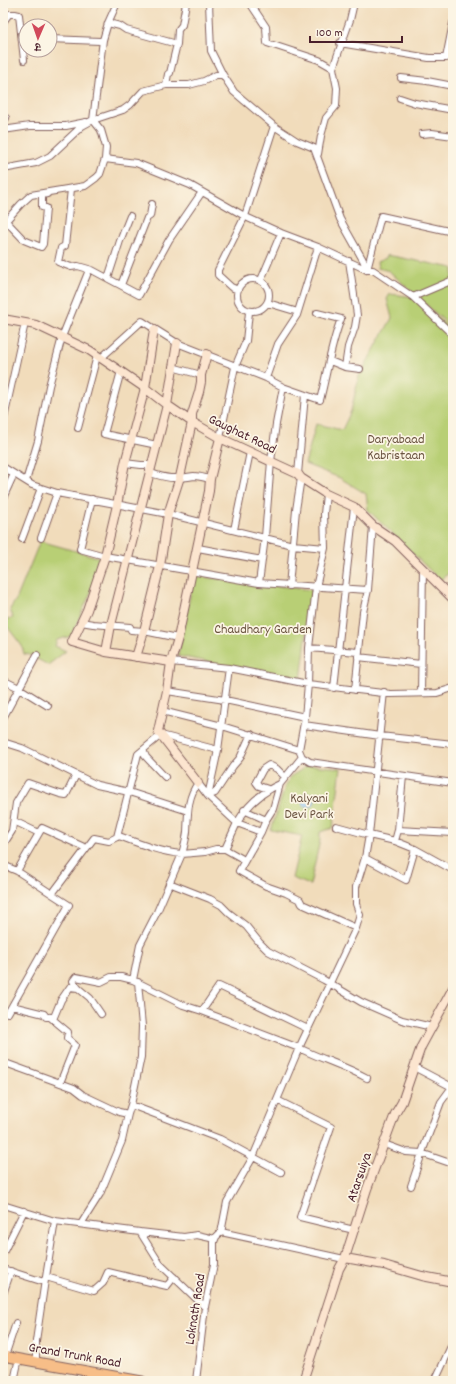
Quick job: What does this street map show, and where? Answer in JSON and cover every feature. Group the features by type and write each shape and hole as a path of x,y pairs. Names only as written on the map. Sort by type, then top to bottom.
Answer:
{"main road":[{"name":"Grand Trunk Road","path":"4,1356 19,1358 94,1377 140,1381"}],"street":[{"path":"50,193 48,192 31,195 4,222 24,240 41,247 44,244 46,208 42,207 42,195 84,186 100,174 105,159 106,147 101,130 93,120 103,40 108,23 117,3"},
{"path":"166,85 177,44 178,30 182,25 186,3"},
{"path":"209,3 212,51 223,75 234,92 274,126 297,141 314,148 340,219 363,260 366,270"},
{"path":"250,3 266,27 267,43 319,60 333,68"},
{"path":"318,156 326,118 336,106 336,88 333,68 340,43 350,20 354,3"},
{"path":"3,22 9,14 19,15 20,18"},
{"path":"108,23 137,34 145,34 177,44"},
{"path":"446,58 453,23"},
{"path":"58,38 103,40"},
{"path":"340,43 429,58 446,58 453,56"},
{"path":"3,130 30,126 66,126 93,120 123,110 143,91 166,85 189,85 204,81 216,75 223,75"},
{"path":"401,78 453,86"},
{"path":"400,98 415,103 453,110"},
{"path":"3,169 36,163 50,156 82,126 93,120"},
{"path":"238,290 231,287 218,275 218,270 245,216 274,126"},
{"path":"422,134 432,133 453,136"},
{"path":"105,159 136,163 190,185 245,216 281,233 318,247 366,270 373,270 413,297 453,335"},
{"path":"70,189 65,246 61,248 58,262 92,270 139,295 169,240 202,192"},
{"path":"120,285 147,218 150,216 152,204"},
{"path":"108,278 130,216"},
{"path":"366,270 381,216 453,232"},
{"path":"260,280 281,233"},
{"path":"266,378 278,344 297,315 318,247"},
{"path":"345,367 348,347 355,327 357,315 349,261"},
{"path":"26,481 38,441 49,386 62,337 89,270"},
{"path":"255,279 260,280 265,284 270,293 268,303 260,310 250,312 240,306 238,301 238,290 244,281 255,279"},
{"path":"413,297 453,280"},
{"path":"268,303 298,312"},
{"path":"250,312 246,342 235,367 210,479 198,548 178,638 171,662 167,691 158,731 208,796 237,822 261,832"},
{"path":"78,428 99,357 142,321 154,330 177,343 266,378 283,387 320,400 330,361 333,342 342,319 317,313"},
{"name":"Gaughat Road","path":"3,319 36,325 62,337 121,371 192,422 220,438 271,461 299,476 326,494 354,508 373,526 395,541 453,599"},
{"path":"3,423 26,323"},
{"path":"154,330 145,388 125,463 117,505 104,556 87,610 72,642 106,652 171,662 229,668 334,688 384,692 390,694 437,693 453,688"},
{"path":"106,652 111,625 129,560 167,405 177,343"},
{"path":"136,657 160,566 168,514 180,477 192,422 192,414 207,354"},
{"path":"330,361 345,367 360,369"},
{"path":"172,367 201,375"},
{"path":"121,371 104,434 157,445"},
{"path":"259,584 265,537 271,461 283,387"},
{"path":"289,586 305,395"},
{"path":"234,530 250,452"},
{"path":"125,463 148,465 150,473"},
{"path":"3,467 32,485 57,493 168,514 293,544 325,548"},
{"path":"150,473 163,477 189,478 195,476 210,479"},
{"path":"3,498 14,474"},
{"path":"22,539 41,488"},
{"path":"41,538 57,493"},
{"path":"326,494 324,514 325,548 316,587 309,648 305,717 299,750 302,757 310,762 453,783"},
{"path":"92,499 80,549 104,556 259,584 368,590"},
{"path":"334,688 354,508"},
{"path":"354,690 363,612 368,590 373,526"},
{"path":"198,548 262,560"},
{"path":"421,694 423,569"},
{"path":"81,622 130,627 131,630 178,638"},
{"path":"309,648 338,650 421,664"},
{"path":"3,718 37,654"},
{"path":"208,796 222,726 229,668"},
{"path":"3,680 48,706"},
{"path":"167,691 225,700 305,717"},
{"path":"3,1205 55,1221 140,1232 184,1237 197,1235 214,1240 221,1232 227,1202 253,1157 299,1048 356,928 360,915 356,904 356,887 365,858 369,836 384,692"},
{"path":"162,711 222,726 299,750"},
{"path":"304,725 380,736 453,744"},
{"path":"208,796 216,793 233,766 240,758 250,734"},
{"path":"161,735 218,750"},
{"path":"116,837 138,754 161,735"},
{"path":"3,742 22,748 97,785 129,792 188,811"},
{"path":"143,750 146,757 165,777"},
{"path":"302,757 280,784 273,809 239,870 266,886 300,900 302,904 356,928"},
{"path":"268,790 259,786 256,782 262,769 269,765 277,769 285,776"},
{"path":"3,845 12,831 16,803 28,783 60,794 66,794 76,775"},
{"path":"395,841 398,830 403,776"},
{"path":"81,1224 100,1194 122,1141 141,1057 142,1026 135,981 140,945 182,854 187,833 188,811 192,793 198,783"},
{"path":"225,849 244,810 268,790 280,784"},
{"path":"244,810 266,820"},
{"path":"14,821 39,833"},
{"path":"336,826 369,836 395,841 415,849 453,870"},
{"path":"17,871 42,828 86,848"},
{"path":"398,830 453,833"},
{"path":"52,894 71,871 94,838 109,841 119,836 148,847 182,854 225,849 241,858 244,862"},
{"path":"365,858 406,880 415,849"},
{"path":"3,864 17,871 69,904 8,1013 3,1012"},
{"path":"169,883 210,899 221,905 246,926 268,951 361,1002 402,1020 432,1027"},
{"path":"100,1014 90,998 78,988 73,981 76,977 101,982 112,977 121,977 135,981 183,1005 299,1048 367,1078"},
{"path":"202,1011 219,986 308,1029"},
{"path":"50,1017 54,1017 61,1000 70,987 78,988"},
{"name":"Atarsuiya","path":"303,1381 332,1288 339,1269 345,1259 367,1189 395,1114 402,1102 421,1047 453,988"},
{"path":"12,1006 44,1014 68,1032 67,1038 75,1045 60,1083"},
{"path":"3,1064 8,1064 74,1088 98,1103 119,1112 128,1114"},
{"path":"411,1186 421,1153 441,1102 452,1086 414,1067"},
{"path":"277,1100 331,1127 300,1217 354,1230"},
{"path":"131,1105 220,1139 281,1172"},
{"path":"384,1144 406,1152 421,1153 453,1164"},
{"path":"3,1253 24,1211"},
{"path":"36,1362 36,1341 55,1221"},
{"path":"140,1232 160,1264 205,1307"},
{"path":"221,1232 345,1259 384,1265 422,1276 453,1282"},
{"name":"Loknath Road","path":"196,1381 205,1307 214,1264 214,1240"},
{"path":"3,1269 44,1282 46,1278"},
{"path":"3,1294 11,1271"},
{"path":"46,1278 94,1291 104,1283 108,1272 167,1286 174,1277"},
{"path":"4,1356 16,1323"},
{"path":"435,1381 453,1342"},
{"path":"14,1381 19,1358"}],"green space":[{"path":"387,255 453,268 453,329 389,271 378,268 377,262 386,258"},
{"name":"Daryabaad Kabristaan","path":"390,294 415,297 453,332 453,570 440,580 368,510 366,494 340,478 305,464 316,424 342,430 351,411 359,376 392,318 387,299"},
{"path":"40,541 101,558 91,592 71,636 57,640 55,646 66,651 48,665 30,655 24,654 22,646 3,621 3,617 6,619 13,618 10,609 17,598"},
{"name":"Chaudhary Garden","path":"194,576 312,590 301,680 178,656"},
{"name":"Kalyani Devi Park","path":"309,765 341,768 333,828 320,832 320,840 310,885 292,878 302,836 271,830 285,787 291,776"}],"water":[{"path":"305,793 311,793 315,797 315,803 311,807 305,807 301,803 301,797"}]}
